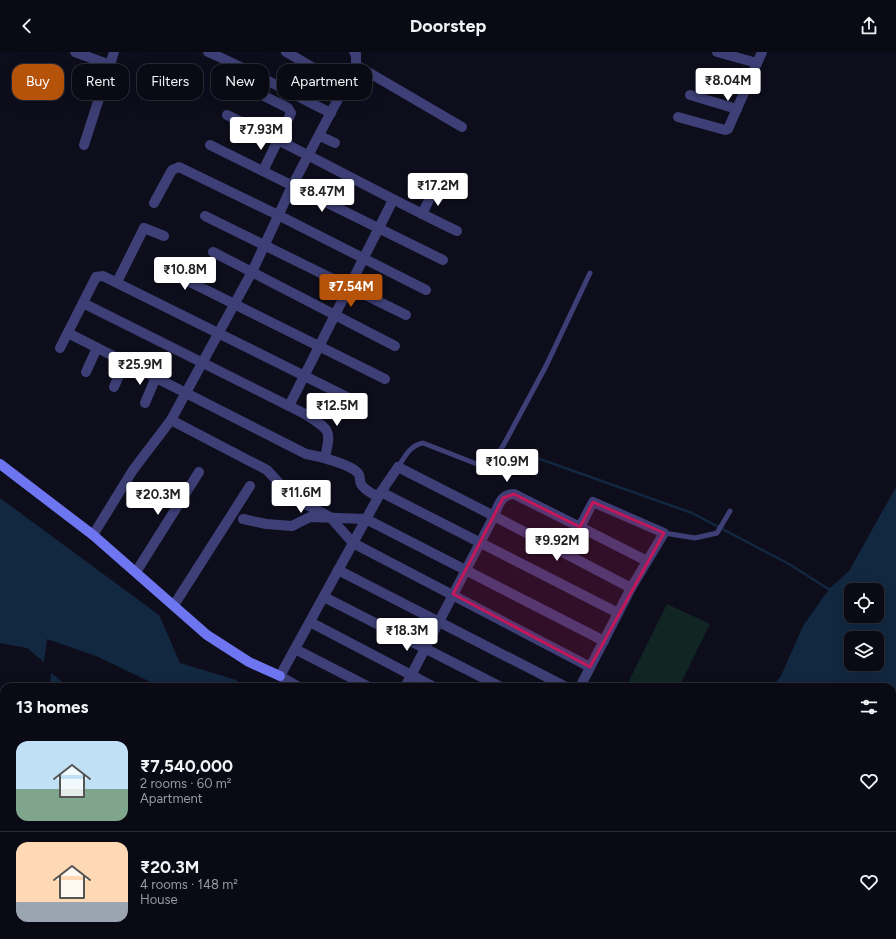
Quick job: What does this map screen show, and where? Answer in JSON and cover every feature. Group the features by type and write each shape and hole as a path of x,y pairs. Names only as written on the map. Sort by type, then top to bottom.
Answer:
{"street":[{"path":"75,52 107,64"},
{"path":"110,64 114,52"},
{"path":"208,52 237,65 270,84 331,113"},
{"path":"286,52 307,64"},
{"path":"354,52 356,54 356,64"},
{"path":"717,52 757,63"},
{"path":"678,116 725,130 730,127 762,52"},
{"path":"372,74 462,127"},
{"path":"704,74 747,85"},
{"path":"690,95 737,109"},
{"path":"263,171 291,113 288,108 269,99"},
{"path":"84,145 99,100"},
{"path":"93,535 133,470 171,420 236,304 292,186 338,100"},
{"path":"227,115 309,154 393,200 457,231"},
{"path":"320,136 335,143"},
{"path":"210,145 443,260"},
{"path":"154,203 172,170 180,167 426,290"},
{"path":"422,214 434,190"},
{"path":"289,406 393,200"},
{"path":"205,216 406,315"},
{"path":"117,282 144,228 164,236"},
{"path":"213,252 334,316 395,346"},
{"path":"174,274 385,379"},
{"path":"60,348 98,275 117,282 220,332 359,403"},
{"path":"83,303 305,414 326,430 329,438 325,457"},
{"path":"68,333 306,454 325,457 357,471 360,476 360,483 364,488 480,542 618,613"},
{"path":"86,372 97,348"},
{"path":"114,387 126,362"},
{"path":"145,403 156,377"},
{"path":"171,420 267,470 292,497 330,518 353,543 590,667"},
{"path":"0,464 93,535 207,635 249,662 292,683"},
{"path":"280,676 366,519 398,467 631,588"},
{"path":"136,572 198,472"},
{"path":"174,605 250,486"},
{"path":"407,683 503,498 508,494 514,494 647,561"},
{"path":"580,527 593,502 664,533 631,588 582,683"},
{"path":"243,519 266,524 292,526 310,517 366,519 604,641"},
{"path":"338,570 558,683"},
{"path":"324,597 493,683"},
{"path":"310,622 426,683"},
{"path":"295,650 361,683"}],"lane":[{"path":"398,467 416,444 423,443 482,466 491,464 503,446 546,366 590,273"},
{"path":"664,533 695,538 717,533 730,511"}],"highlighted area":[{"path":"514,494 580,527 593,502 664,533 590,667 453,594 503,498"}],"green space":[{"path":"667,604 710,624 681,683 628,683"}],"water":[{"path":"896,487 896,683 775,683 781,676 803,626 829,589 849,571"},
{"path":"0,498 159,615 180,663 236,680 240,683 153,683 96,656 47,639 44,662 27,648 0,643"},
{"path":"51,673 64,683 50,683"}],"waterway":[{"path":"520,452 692,513 789,564 830,590"}]}
